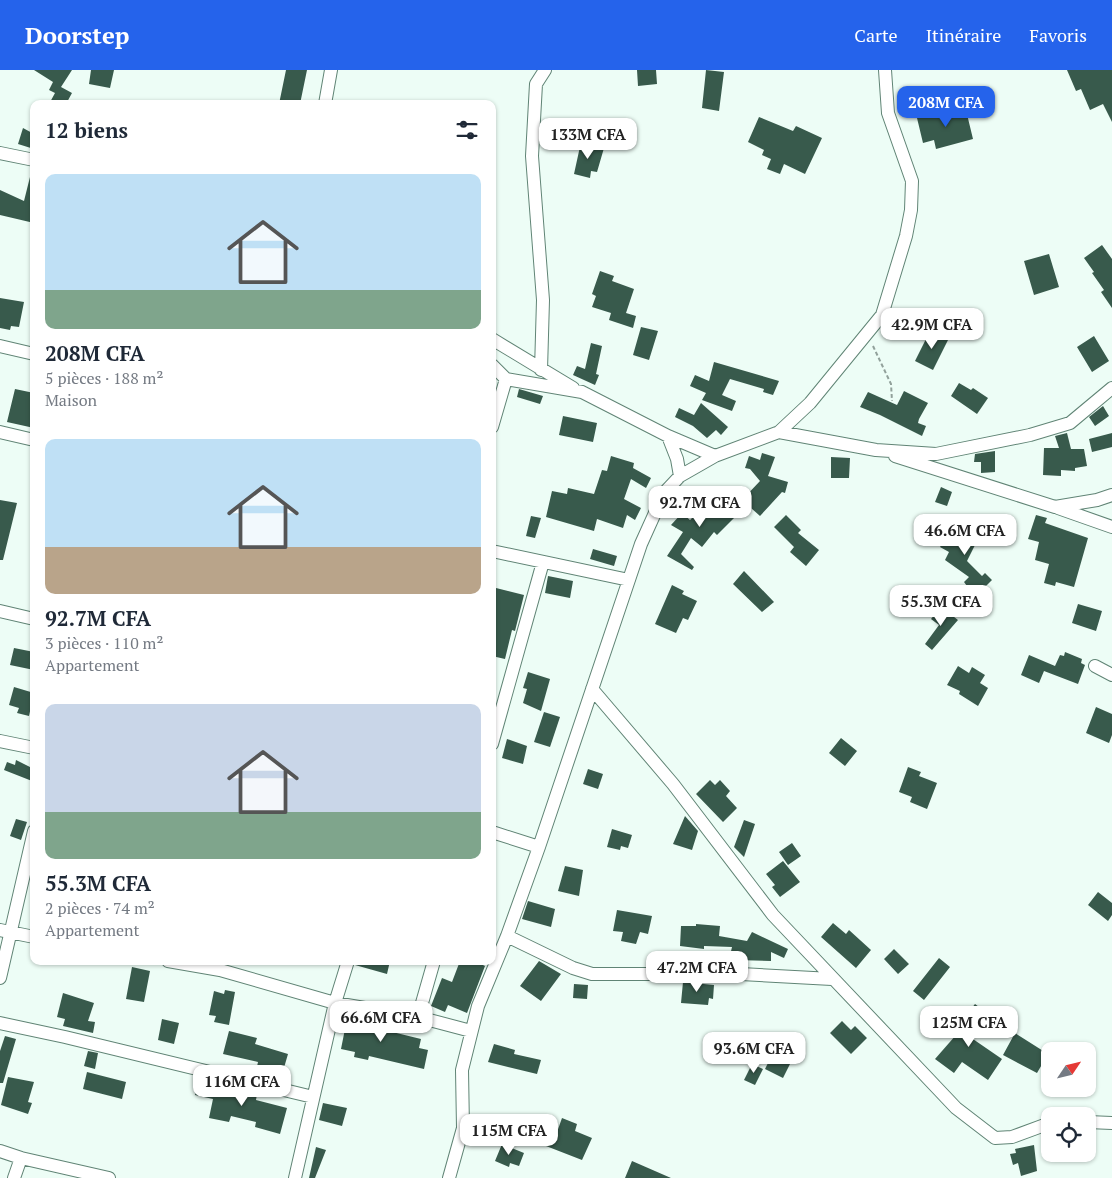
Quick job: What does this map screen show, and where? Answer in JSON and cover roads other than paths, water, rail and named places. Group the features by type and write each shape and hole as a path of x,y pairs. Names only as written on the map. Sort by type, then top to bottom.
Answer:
{"street":[{"path":"326,100 331,70"},
{"path":"541,370 543,300 532,156 536,84 544,70"},
{"path":"496,963 539,847 629,580 664,493 680,476 715,456 779,432 810,403 882,315 906,236 911,210 912,181 888,113 885,70"},
{"path":"0,153 30,159"},
{"path":"496,342 541,370 582,392 668,436 715,456"},
{"path":"0,346 30,353"},
{"path":"496,369 506,379 582,392"},
{"path":"496,413 506,379"},
{"path":"779,432 876,450 936,454 1030,436 1070,423 1112,388"},
{"path":"0,432 30,439"},
{"path":"668,436 677,459 680,476"},
{"path":"876,450 1112,526"},
{"path":"1055,507 1112,495"},
{"path":"496,552 629,580"},
{"path":"496,730 544,562"},
{"path":"0,611 30,618"},
{"path":"1096,666 1112,675"},
{"path":"592,689 673,784 773,915 956,1108 995,1138 1012,1137 1041,1126"},
{"path":"0,741 30,747"},
{"path":"496,833 539,847"},
{"path":"0,978 5,932 30,845"},
{"path":"5,932 30,936"},
{"path":"507,936 573,968 592,974 741,974 832,979"},
{"path":"295,1178 335,1003 347,965"},
{"path":"418,1018 433,965"},
{"path":"449,1178 463,1128 462,1070 478,1006 495,965"},
{"path":"221,966 335,1003 471,1030"},
{"path":"0,1023 313,1097"},
{"path":"1096,1122 1112,1123"},
{"path":"0,1151 21,1158 109,1178"},
{"path":"14,1178 21,1158"}]}
